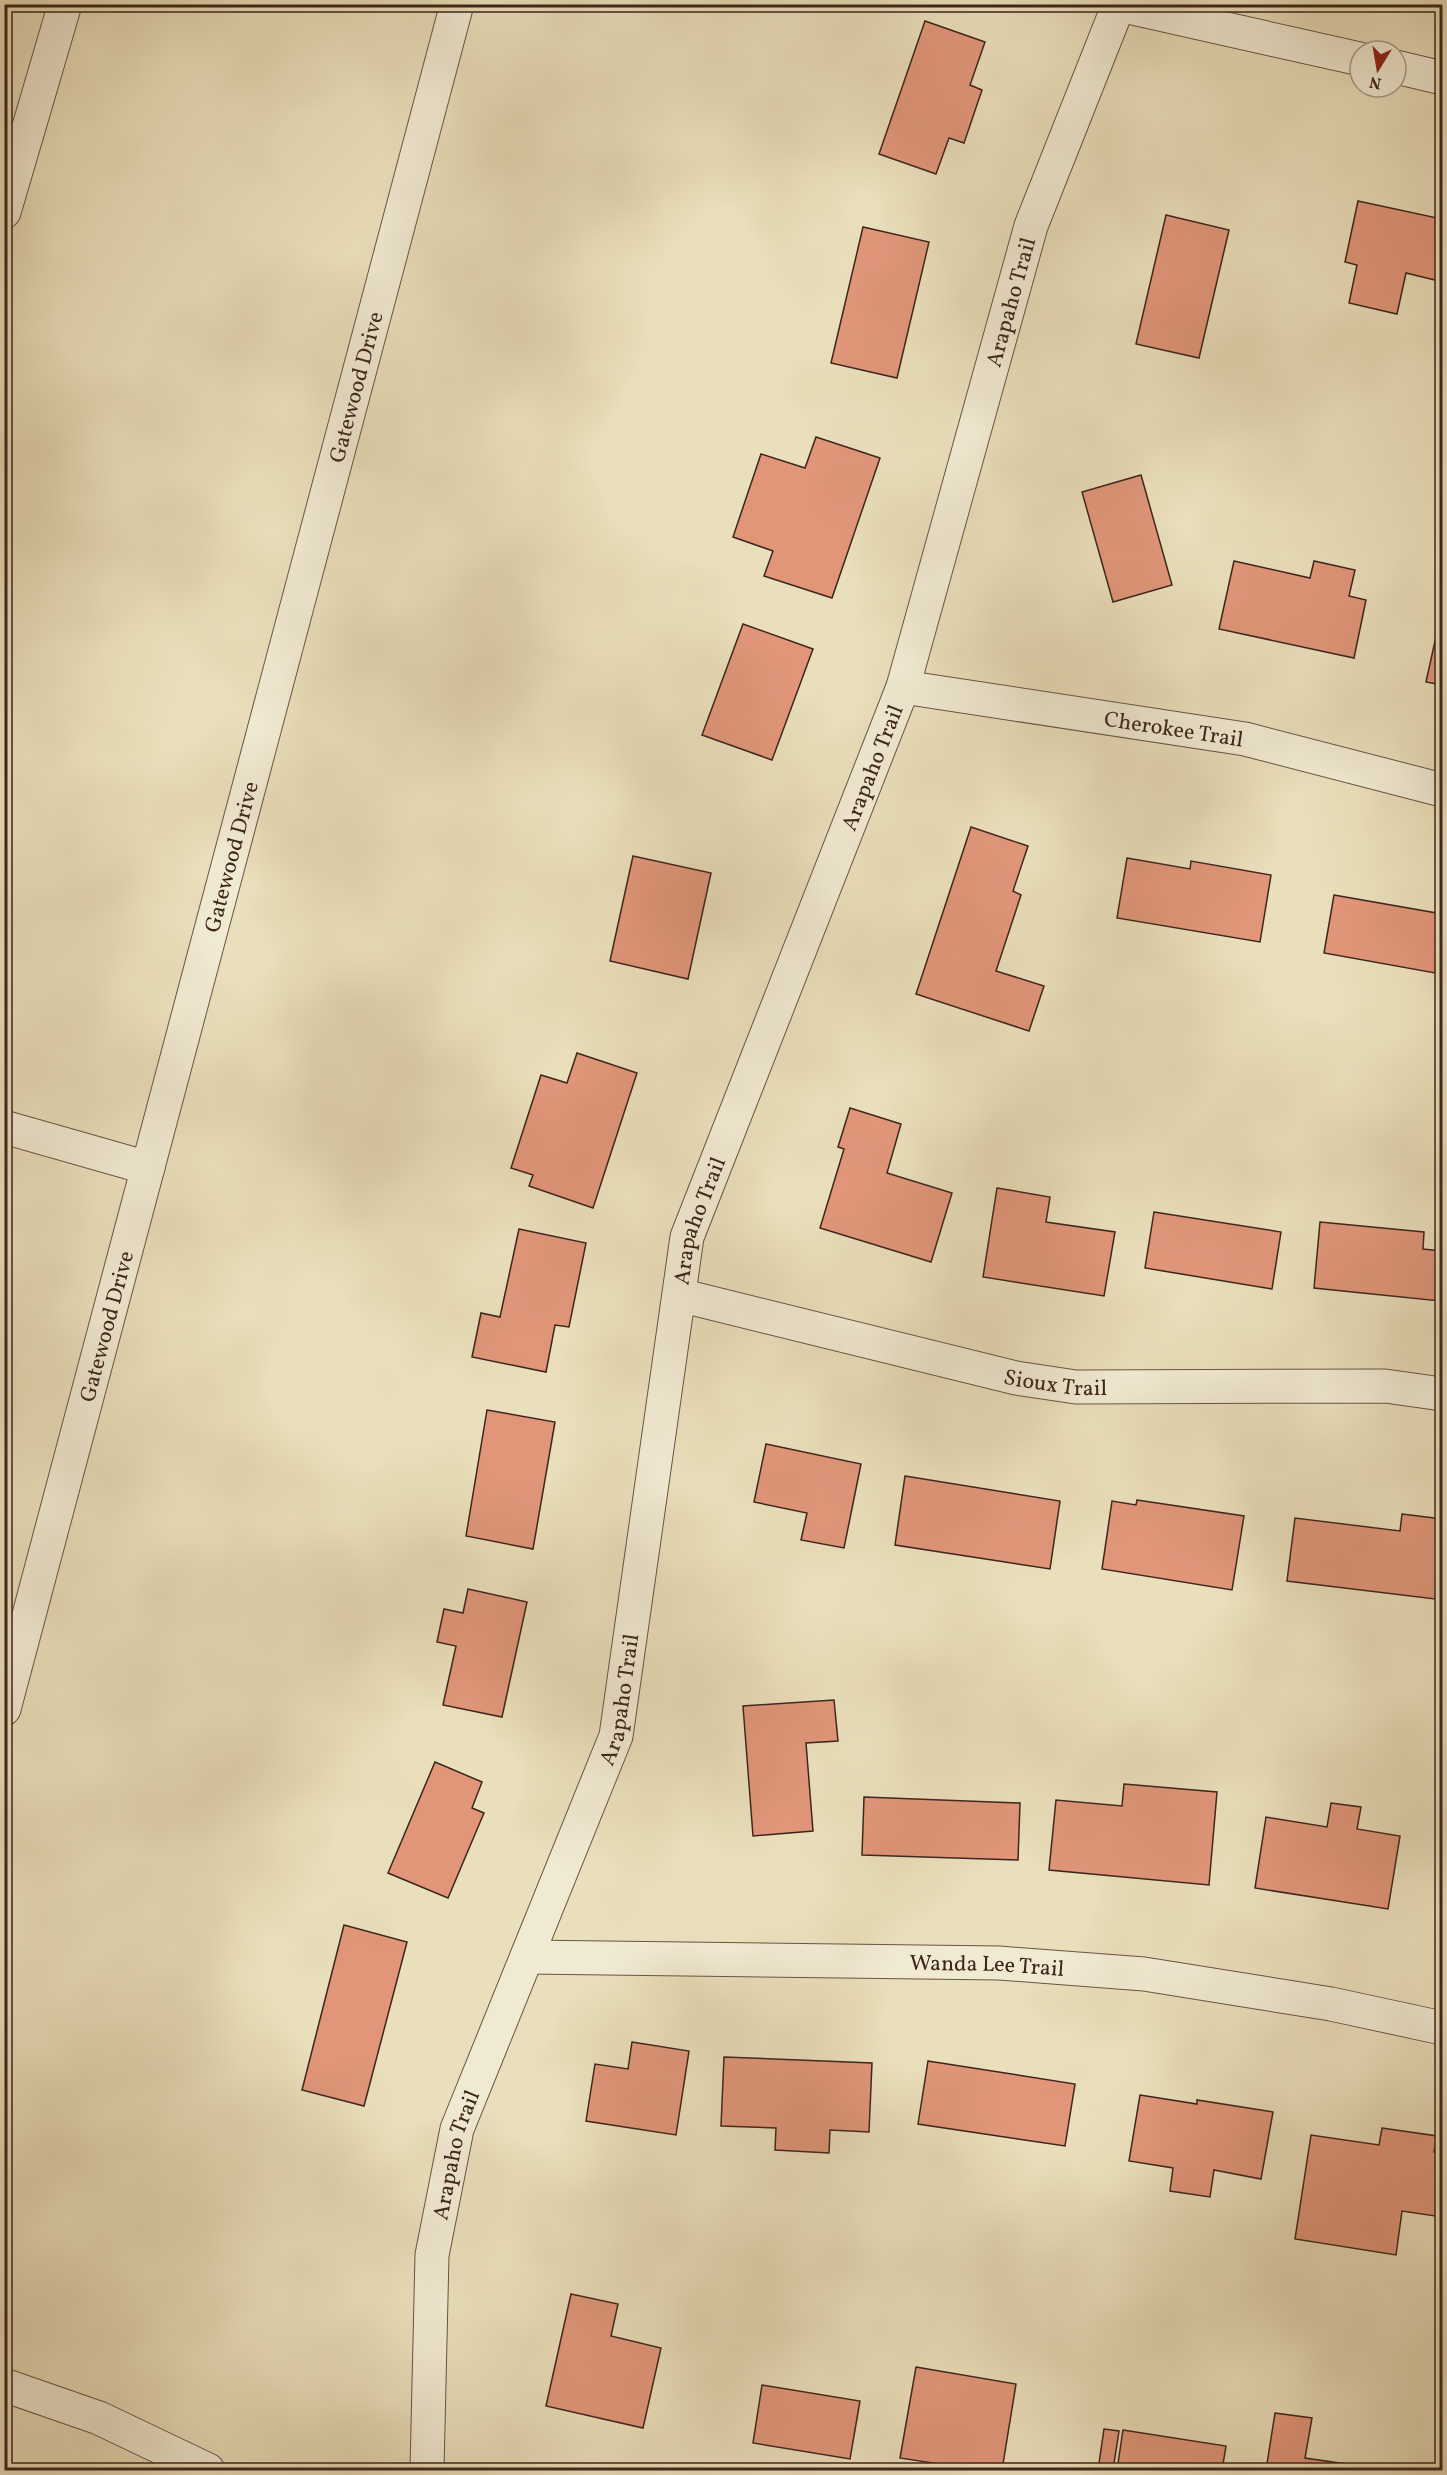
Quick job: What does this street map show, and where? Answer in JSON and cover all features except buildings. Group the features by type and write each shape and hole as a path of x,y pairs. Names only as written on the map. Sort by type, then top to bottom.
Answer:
{"street":[{"path":"4,212 65,4"},
{"name":"Gatewood Drive","path":"4,1708 457,4"},
{"path":"1119,5 1348,56"},
{"name":"Arapaho Trail","path":"427,2470 432,2255 457,2129 616,1736 687,1237 903,687 1031,226 1119,5"},
{"path":"1408,70 1443,78"},
{"name":"Cherokee Trail","path":"903,687 1245,739 1443,790"},
{"path":"4,1127 148,1168"},
{"name":"Sioux Trail","path":"679,1295 1016,1378 1076,1387 1385,1386 1443,1394"},
{"name":"Wanda Lee Trail","path":"526,1957 999,1963 1144,1974 1331,2004 1443,2028"},
{"path":"4,2385 99,2418 208,2470"}]}
